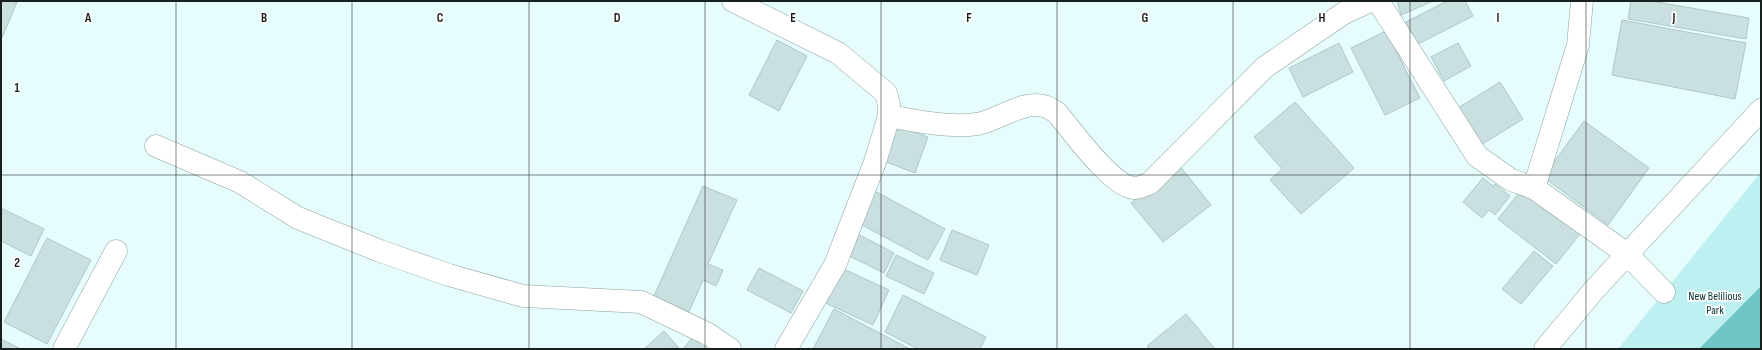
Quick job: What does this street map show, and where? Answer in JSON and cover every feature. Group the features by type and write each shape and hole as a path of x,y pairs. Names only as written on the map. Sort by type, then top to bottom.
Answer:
{"street":[{"path":"733,1 838,53 886,93 889,105 889,116 875,162 836,265 786,349"},
{"path":"889,116 942,124 977,124 1014,110 1032,106 1046,107 1057,114 1110,176 1122,185 1134,188 1150,183 1265,67 1344,13 1370,1"},
{"path":"1378,1 1477,156 1511,180 1534,188 1627,254 1664,292"},
{"path":"1534,188 1578,45 1582,1"},
{"path":"1545,349 1627,254 1761,110"},
{"path":"156,146 240,182 298,218 380,251 449,275 523,296 641,302 708,334 730,349"},
{"path":"64,349 116,251"}],"green space":[{"name":"New Belilious Park","path":"1761,172 1761,349 1618,349"}],"shaded area":[{"path":"1761,286 1761,349 1699,349"}],"building":[{"path":"1,1 17,2 1,40"},
{"path":"1397,1 1433,1 1401,15"},
{"path":"1447,1 1465,1 1473,16 1418,44 1406,22"},
{"path":"1631,1 1651,1 1749,18 1746,39 1628,19"},
{"path":"1622,20 1746,43 1735,99 1612,75"},
{"path":"1386,31 1420,98 1385,115 1351,48"},
{"path":"777,40 807,56 779,111 749,95"},
{"path":"1339,43 1353,72 1303,97 1289,68"},
{"path":"1458,43 1471,66 1444,81 1431,57"},
{"path":"1500,82 1523,119 1481,145 1458,108"},
{"path":"1295,102 1354,168 1301,214 1270,180 1282,169 1254,137"},
{"path":"1584,121 1649,168 1608,225 1543,177"},
{"path":"895,125 928,137 915,173 884,161"},
{"path":"1179,165 1211,205 1163,242 1131,203"},
{"path":"1483,178 1493,186 1495,184 1510,196 1495,215 1489,210 1482,218 1463,202"},
{"path":"703,186 737,200 708,264 723,270 716,286 703,280 689,312 654,296"},
{"path":"1522,189 1580,234 1556,264 1498,219"},
{"path":"873,190 945,229 928,260 856,222"},
{"path":"1,208 44,229 31,256 1,241"},
{"path":"952,230 989,245 977,275 940,260"},
{"path":"854,232 894,253 884,273 843,253"},
{"path":"47,238 91,260 47,344 4,322"},
{"path":"1534,251 1553,266 1521,304 1502,289"},
{"path":"896,255 934,273 924,294 886,276"},
{"path":"835,265 889,290 873,325 819,300"},
{"path":"759,268 803,291 791,313 747,290"},
{"path":"903,295 986,337 980,349 918,349 885,332"},
{"path":"834,309 910,349 813,349"},
{"path":"1186,314 1215,349 1149,349 1147,346"},
{"path":"664,331 679,348 644,349"},
{"path":"692,338 706,349 683,349"},
{"path":"1,339 21,349 1,349"}]}
